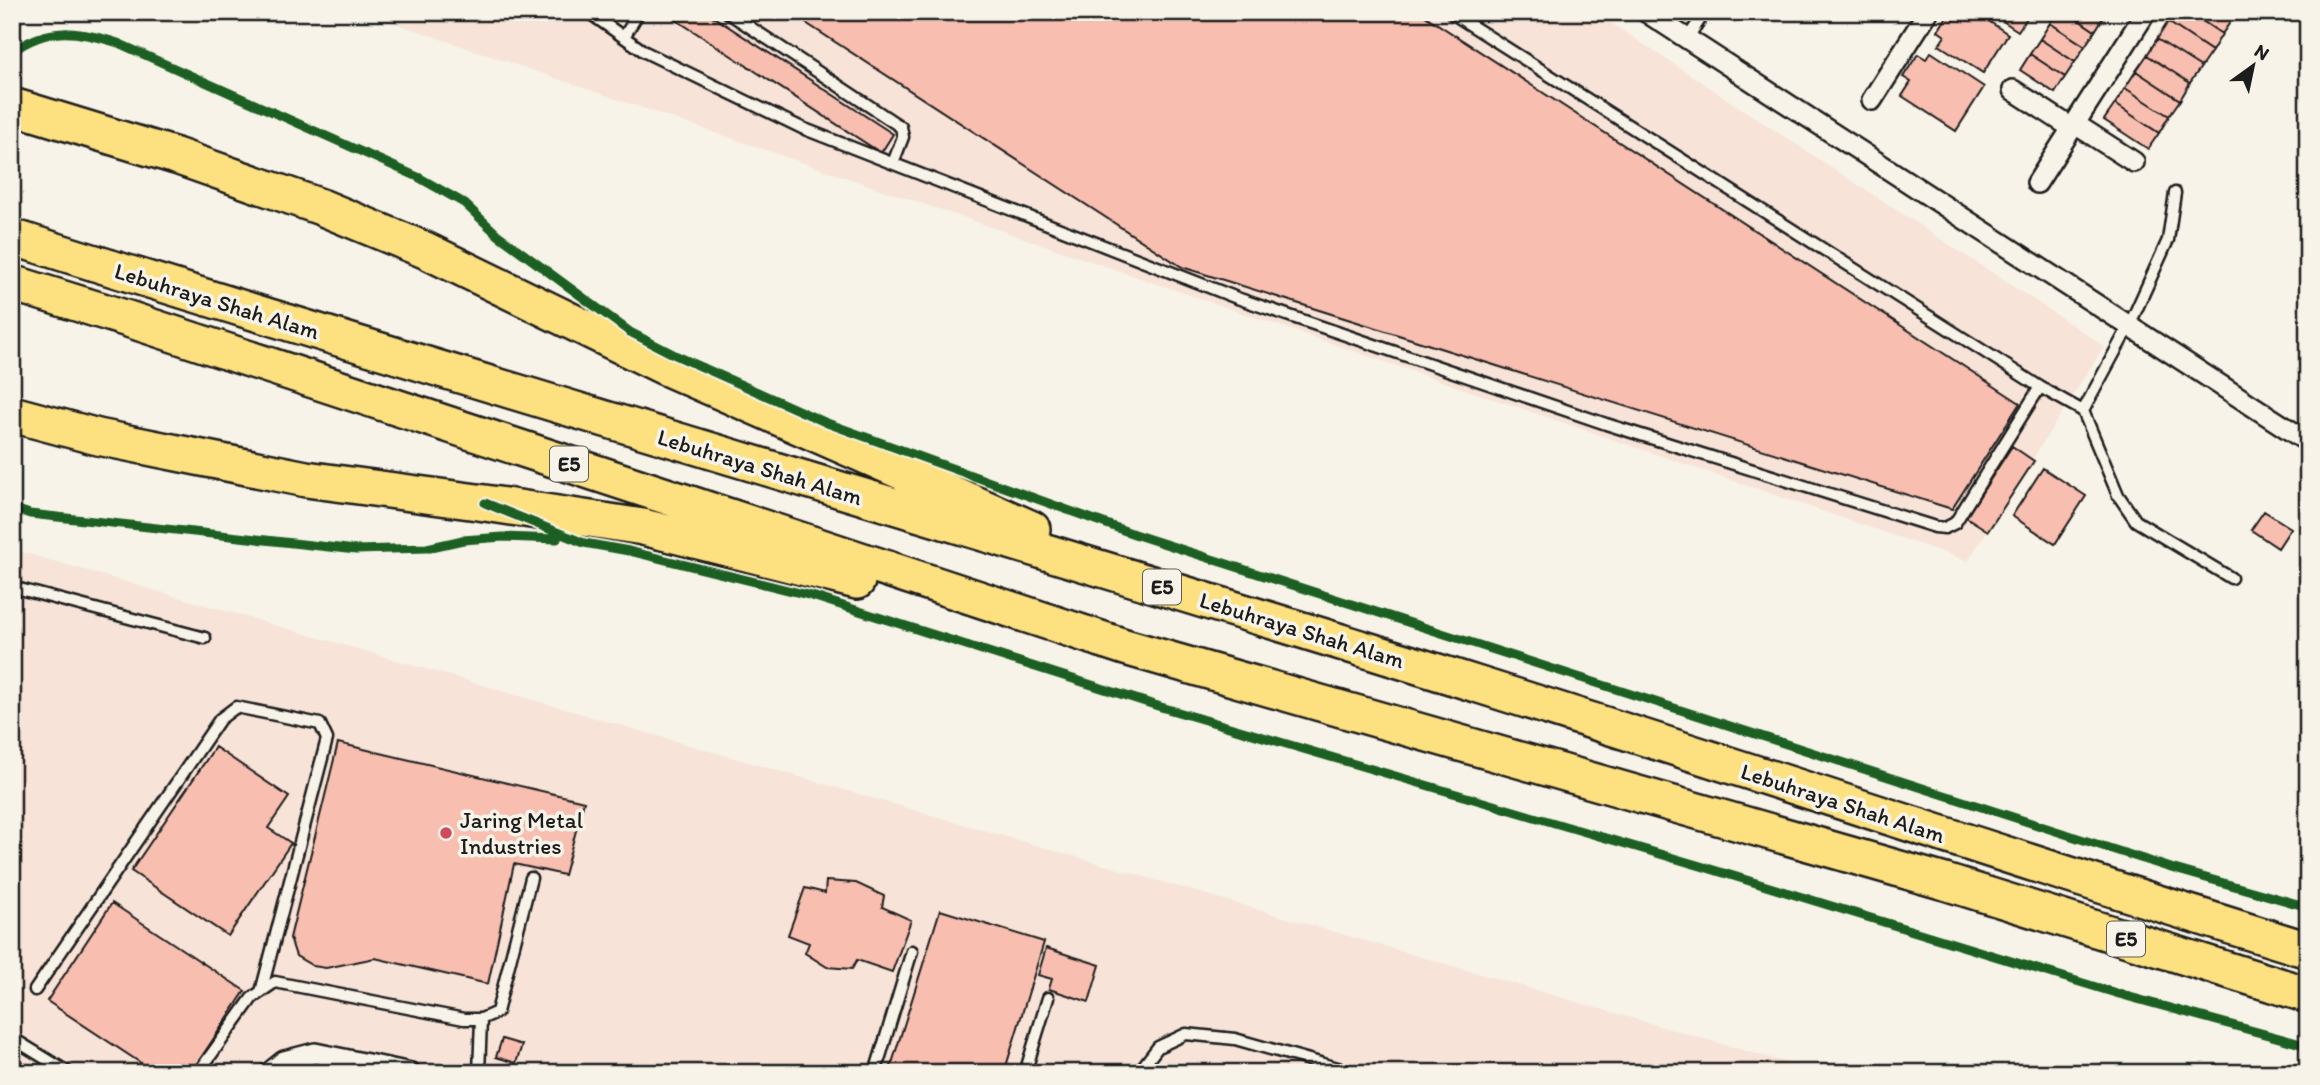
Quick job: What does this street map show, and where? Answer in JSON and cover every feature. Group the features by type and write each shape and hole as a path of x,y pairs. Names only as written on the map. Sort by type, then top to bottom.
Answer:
{"highway":[{"path":"12,106 176,156 333,211 425,250 664,368 1024,525 1208,601"},
{"name":"Lebuhraya Shah Alam","path":"12,237 576,412 1495,690 2129,895 2308,950"},
{"name":"Lebuhraya Shah Alam","path":"12,284 128,319 1125,647 1945,882 2308,995"},
{"path":"12,414 98,437 306,480 643,527 1125,647"}],"street":[{"path":"1646,12 2308,442"},
{"path":"1872,100 1928,12"},
{"path":"2037,183 2146,12"},
{"path":"2013,90 2134,162"},
{"path":"269,1073 284,1061 315,1053 411,1073"}],"lane":[{"path":"588,12 645,52 802,128 1237,298 1606,424 1934,527 1945,528 1955,523 2040,387"},
{"path":"624,37 639,12"},
{"path":"727,12 901,127 904,137 892,163"},
{"path":"1450,12 2040,387 2083,411 2118,495 2136,521 2231,578"},
{"path":"1687,39 1705,12"},
{"path":"2083,411 2130,326 2168,240 2175,193"},
{"path":"12,587 205,638"},
{"path":"35,990 220,719 236,707 320,724 327,739 261,992"},
{"path":"198,1073 252,998 275,982 464,1019 481,1019 497,1012 531,878"},
{"path":"875,1073 912,951"},
{"path":"1025,1073 1048,998"},
{"path":"479,1073 481,1019"},
{"path":"1138,1073 1158,1046 1186,1034 1236,1039 1355,1073"},
{"path":"12,1038 69,1073"}],"shaded area":[{"path":"362,12 1594,12 2104,346 1968,561"},
{"path":"12,549 1822,1073 12,1073"}],"building":[{"path":"664,12 706,12 893,134 881,153"},
{"path":"789,12 1419,12 2020,403 1952,509 1182,267"},
{"path":"1961,12 1975,12 2008,34 1983,73 1939,45 1945,36 1938,31 1948,15 1955,20"},
{"path":"1989,12 2031,12 2018,31"},
{"path":"2057,12 2067,12 2095,31 2085,46 2050,23"},
{"path":"2067,12 2101,12 2105,15 2095,31"},
{"path":"2174,12 2189,12 2222,34 2212,51 2168,22"},
{"path":"2189,12 2224,12 2233,18 2222,34"},
{"path":"2168,22 2212,51 2201,67 2157,39"},
{"path":"2050,23 2085,46 2075,62 2040,39"},
{"path":"2040,39 2075,62 2065,77 2030,54"},
{"path":"2157,39 2201,67 2190,83 2147,55"},
{"path":"1931,52 1984,87 1956,131 1902,96 1911,82 1903,77 1918,54 1926,59"},
{"path":"2030,54 2065,77 2055,93 2020,70"},
{"path":"2147,55 2190,83 2180,100 2136,71"},
{"path":"2136,71 2180,100 2169,116 2125,88"},
{"path":"2125,88 2169,116 2159,133 2115,104"},
{"path":"2115,104 2159,133 2148,149 2104,120"},
{"path":"2012,446 2034,461 1988,531 1966,517"},
{"path":"2043,468 2086,496 2055,544 2012,516"},
{"path":"2264,511 2291,528 2278,548 2251,530"},
{"name":"Jaring Metal Industries","path":"338,743 584,801 564,875 514,864 488,984 375,958 326,968 313,966 296,956 290,938"},
{"path":"215,747 289,797 268,828 291,843 228,936 131,871"},
{"path":"826,881 856,883 884,896 882,907 911,920 892,972 857,960 852,969 827,967 805,953 809,943 788,935 805,888 825,893"},
{"path":"112,903 245,991 191,1073 156,1073 47,1001"},
{"path":"940,910 1044,942 1004,1073 889,1073"},
{"path":"1046,948 1100,965 1089,1002 1049,989 1052,979 1038,975"},
{"path":"502,1039 522,1045 516,1063 496,1057"},
{"path":"12,1056 36,1071 35,1073 12,1073"}],"cycle path":[{"path":"12,52 26,43 51,34 77,33 118,43 418,177 464,203 498,235 630,332 827,423 1134,534 2171,868 2308,907"},
{"path":"485,503 584,543 629,551 812,596 1161,707 1704,867 2119,994 2308,1046"},
{"path":"12,508 30,514 356,550 427,548 463,540 503,537 557,539"}],"place":[{"name":"Jaring Metal Industries","path":"446,833"}]}
